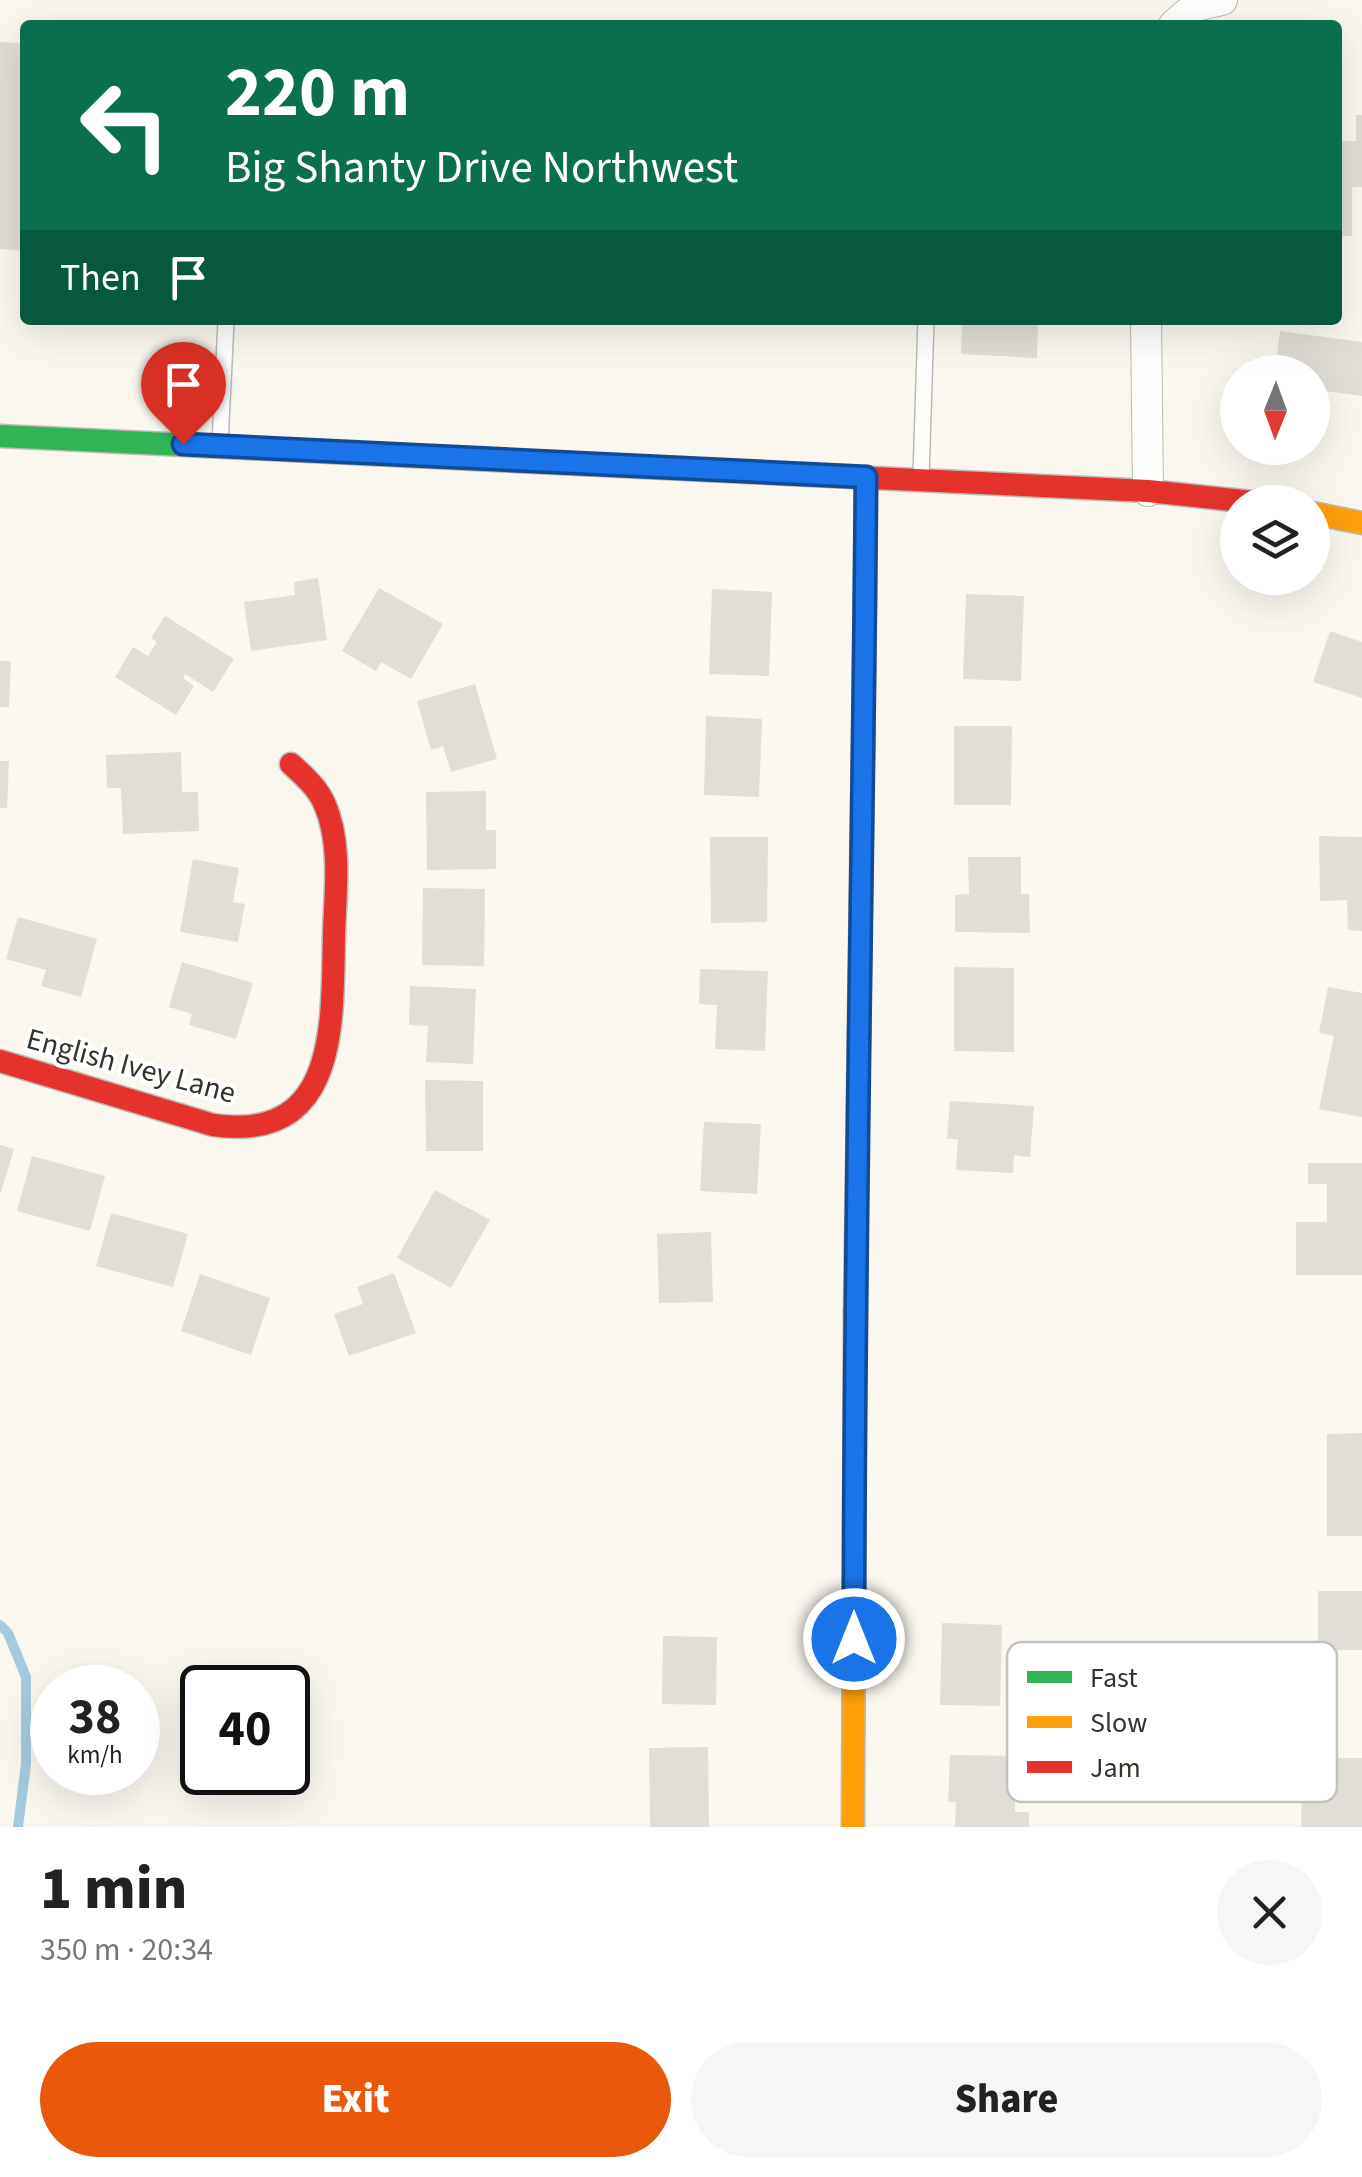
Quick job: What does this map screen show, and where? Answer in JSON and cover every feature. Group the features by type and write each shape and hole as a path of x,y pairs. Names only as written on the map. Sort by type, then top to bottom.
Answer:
{"street":[{"path":"1180,20 1196,6 1222,0"},
{"path":"1146,325 1148,490"},
{"path":"0,436 1148,490 1220,498"},
{"path":"852,1827 866,477"},
{"path":"1330,517 1362,523"},
{"name":"English Ivey Lane","path":"0,1060 231,1128 277,1121 302,1100 318,1074 330,1028 334,859 327,808 315,787 291,764"}],"lane":[{"path":"220,446 226,325"},
{"path":"921,480 926,325"}],"building":[{"path":"0,42 20,43 20,251 0,249"},
{"path":"1356,115 1362,115 1362,187 1352,187 1352,236 1342,236 1342,141 1356,141"},
{"path":"962,325 1038,325 1037,358 961,354"},
{"path":"1280,331 1362,342 1362,396 1330,392 1330,355 1277,355"},
{"path":"318,578 327,640 251,651 244,602 295,595 294,582"},
{"path":"379,588 443,624 411,679 381,662 376,671 342,651"},
{"path":"712,589 772,592 769,676 709,674"},
{"path":"966,594 1024,596 1021,681 963,679"},
{"path":"165,616 234,659 213,692 185,674 183,678 194,686 176,715 115,677 133,647 148,656 157,642 151,638"},
{"path":"1330,631 1362,642 1362,698 1313,682"},
{"path":"0,661 11,661 9,707 0,707"},
{"path":"475,684 497,759 451,772 443,746 431,750 417,701"},
{"path":"706,716 762,719 759,797 704,795"},
{"path":"954,726 1012,726 1011,805 954,805"},
{"path":"181,752 182,792 198,792 199,831 123,834 121,788 107,788 106,755"},
{"path":"0,761 9,761 7,808 0,808"},
{"path":"486,791 486,830 496,830 496,869 427,870 426,792"},
{"path":"1319,836 1362,837 1362,931 1348,930 1347,900 1320,901"},
{"path":"710,837 768,837 767,922 711,923"},
{"path":"968,857 1021,857 1021,894 1029,894 1030,933 955,932 955,895 969,894"},
{"path":"193,859 239,868 233,902 245,904 238,942 180,932"},
{"path":"423,888 485,889 484,966 422,965"},
{"path":"18,917 97,939 81,997 41,986 46,970 6,959"},
{"path":"182,962 253,983 236,1039 189,1025 192,1014 169,1007"},
{"path":"954,967 1014,968 1014,1052 954,1051"},
{"path":"700,969 768,971 765,1051 715,1049 717,1005 699,1004"},
{"path":"410,986 476,989 473,1064 426,1062 428,1026 409,1025"},
{"path":"1328,987 1362,993 1362,1117 1319,1109 1334,1036 1319,1033"},
{"path":"425,1080 483,1081 483,1151 426,1151"},
{"path":"950,1101 1034,1106 1030,1157 1014,1155 1013,1173 956,1170 958,1139 947,1139"},
{"path":"704,1122 761,1124 757,1194 700,1191"},
{"path":"0,1145 14,1149 1,1192 0,1192"},
{"path":"32,1156 105,1176 90,1231 17,1211"},
{"path":"1308,1163 1362,1163 1362,1275 1296,1275 1296,1222 1327,1222 1327,1184 1308,1184"},
{"path":"435,1190 490,1220 451,1288 397,1258"},
{"path":"111,1213 188,1234 173,1287 96,1266"},
{"path":"711,1232 713,1302 659,1303 657,1234"},
{"path":"394,1273 416,1333 349,1356 334,1314 363,1304 357,1287"},
{"path":"200,1274 270,1298 251,1355 181,1331"},
{"path":"1362,1433 1362,1536 1327,1536 1327,1434"},
{"path":"1318,1591 1362,1591 1362,1650 1337,1650 1337,1642 1318,1642"},
{"path":"942,1623 1002,1625 1000,1706 940,1705"},
{"path":"663,1636 717,1637 716,1705 662,1704"},
{"path":"708,1747 709,1827 650,1827 649,1748"},
{"path":"950,1755 1007,1756 1007,1802 1015,1802 1015,1812 1029,1812 1029,1827 955,1827 956,1802 948,1802"},
{"path":"1337,1758 1362,1758 1362,1827 1301,1827 1302,1802 1337,1802"}],"waterway":[{"path":"0,1625 8,1633 26,1677 26,1764 18,1827"}],"traffic: fast":[{"path":"0,436 517,461"},
{"path":"855,1311 865,606"}],"traffic: slow":[{"path":"865,606 866,477"},
{"path":"1330,517 1362,523"},
{"path":"853,1827 855,1311"}],"traffic: jam":[{"path":"517,461 1148,491 1220,499"},
{"path":"0,1061 213,1125 254,1126 285,1115 306,1096 320,1070 328,1039 336,852 322,799 291,764"}],"route":[{"path":"183,444 866,477 854,1639"}]}
